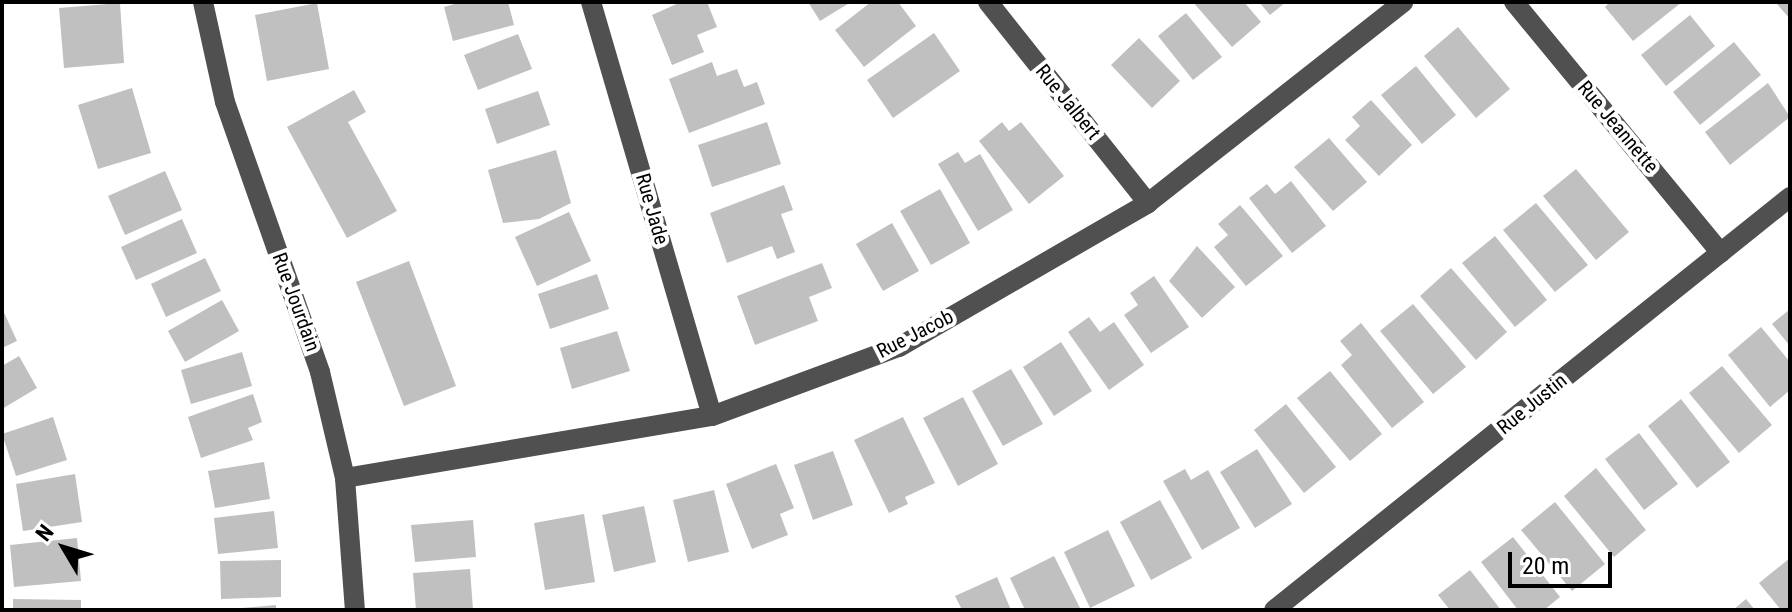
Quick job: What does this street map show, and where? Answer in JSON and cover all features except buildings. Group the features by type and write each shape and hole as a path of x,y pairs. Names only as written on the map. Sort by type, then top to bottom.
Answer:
{"street":[{"name":"Rue Jourdain","path":"203,2 225,102 320,372 345,478 355,610"},
{"name":"Rue Jade","path":"591,2 712,416"},
{"name":"Rue Jalbert","path":"988,2 1148,203"},
{"name":"Rue Jacob","path":"345,478 712,416 899,347 1148,203 1403,2"},
{"name":"Rue Jeannette","path":"1514,2 1721,253"},
{"name":"Rue Justin","path":"1274,610 1790,197"}]}
